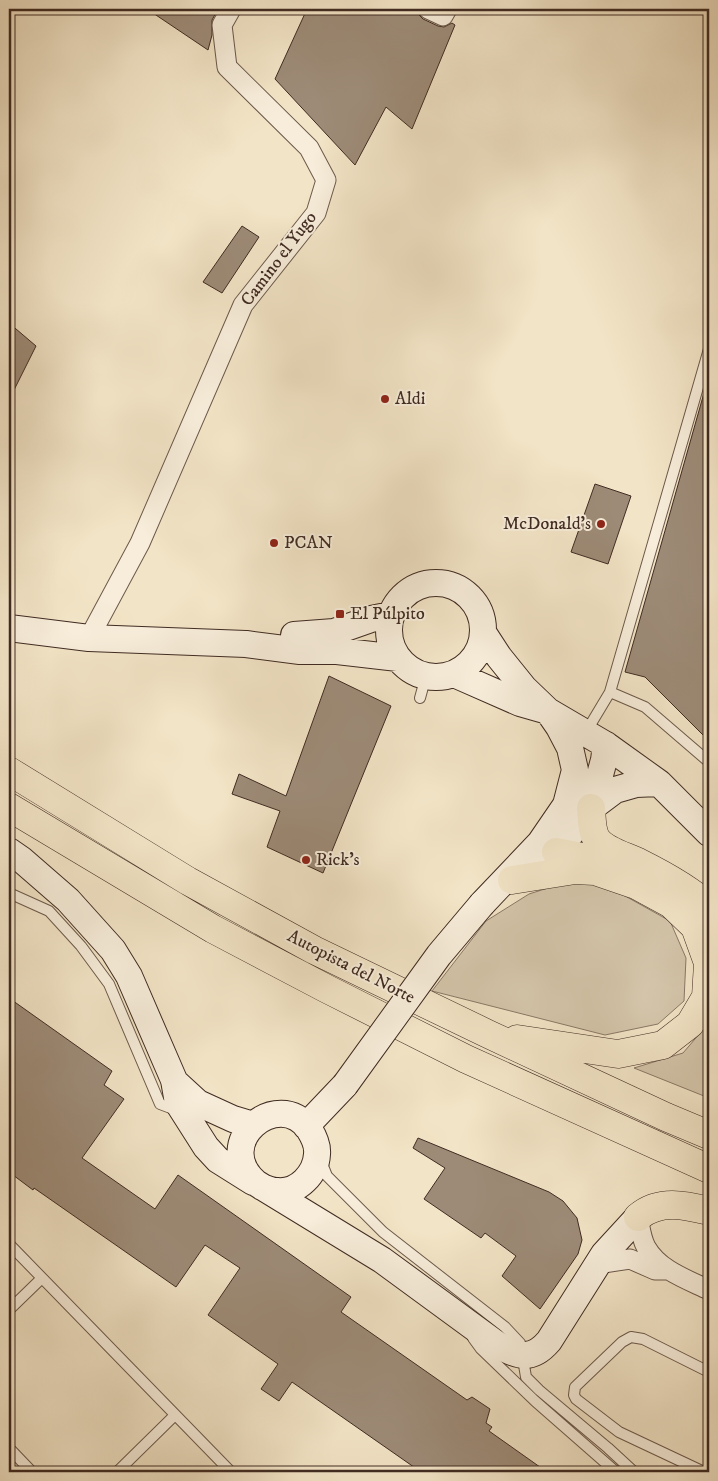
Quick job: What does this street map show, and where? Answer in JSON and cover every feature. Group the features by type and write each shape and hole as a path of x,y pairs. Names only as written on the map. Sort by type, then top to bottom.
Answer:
{"highway":[{"name":"Autopista del Norte","path":"9,771 205,890 314,950 488,1034 666,1117 709,1135"},
{"name":"Autopista del Norte","path":"9,807 213,929 318,984 466,1059 709,1169"},
{"path":"591,808 592,826 597,839 613,851 640,862 682,887 709,907"},
{"path":"556,852 612,862 667,888 709,924"},
{"path":"488,1034 618,1054 663,1045 690,1024 706,997 708,963 695,927 671,904 636,885 595,871 575,870 496,892"},
{"path":"638,1217 645,1211 663,1205 688,1206 709,1211"}],"main road":[{"path":"441,582 454,586 466,593 476,604 482,616 484,634 475,658 465,668 454,674 440,677 423,687 416,673 398,658 391,645 388,630 391,614 399,600 411,589 426,583 441,582"},
{"path":"246,644 284,636 334,632 391,614"},
{"path":"9,628 90,638 246,644 300,651 337,651 398,658"},
{"path":"484,634 499,657 524,688 548,711 596,739 659,783 707,827"},
{"path":"312,1137 345,1085 439,955 540,843 566,805 575,770 570,748 548,711 520,703 454,674"},
{"path":"591,808 604,760 596,739"},
{"path":"496,892 556,852 591,808 615,790 636,784 659,783"},
{"path":"9,852 22,860 68,900 113,950 129,976 174,1080 178,1103 206,1147 218,1160 382,1260 506,1350 524,1355 534,1354 542,1350 597,1264 638,1217"},
{"path":"527,858 556,852"},
{"path":"174,1080 198,1103 233,1119 253,1124"},
{"path":"282,1114 300,1120 312,1137 316,1163 314,1170 305,1181 292,1189 276,1191 259,1185 251,1179 243,1166 240,1149 242,1140 253,1124 262,1118 282,1114"}],"street":[{"name":"Camino el Yugo","path":"90,638 140,543 243,305 316,213 326,180 309,148 226,67 222,25 231,9"},
{"path":"428,9 443,16 447,9"},
{"path":"638,1217 644,1245 651,1255 668,1270 709,1290"},
{"path":"597,1264 630,1259 654,1270 668,1270"}],"lane":[{"path":"596,739 709,349"},
{"path":"610,692 645,707 709,762"},
{"path":"9,893 49,911 82,946 109,984 160,1104 185,1114"},
{"path":"312,1137 327,1176 383,1232 505,1327 520,1343 524,1355 526,1376 539,1390 634,1472"},
{"path":"9,1244 231,1472"},
{"path":"9,1310 42,1278"},
{"path":"459,1316 481,1349 535,1401 616,1472"},
{"path":"704,1472 619,1432 576,1398 574,1391 626,1339 637,1337 709,1372"},
{"path":"117,1472 175,1415"},
{"path":"608,1448 619,1432"},
{"path":"9,1448 32,1472"}],"shaded area":[{"path":"570,881 609,887 670,921 686,958 684,1001 658,1024 605,1035 432,991 486,921 529,894"},
{"path":"709,1017 709,1098 634,1068 683,1053 707,1025"}],"building":[{"path":"147,9 218,9 212,20 212,35 208,50"},
{"path":"307,9 417,9 423,19 438,26 444,27 452,23 455,25 412,129 386,107 355,165 275,79"},
{"path":"242,226 259,237 222,293 203,282"},
{"path":"9,323 36,346 9,400"},
{"path":"704,393 709,394 709,741 645,677 625,672"},
{"name":"McDonald's","path":"595,484 631,496 608,564 571,552"},
{"path":"329,676 391,706 323,873 267,847 280,811 232,794 239,774 286,796"},
{"path":"9,998 112,1071 104,1085 124,1099 82,1158 155,1209 178,1175 351,1297 341,1312 467,1400 472,1397 490,1409 486,1423 492,1427 489,1431 547,1472 421,1472 292,1382 279,1401 261,1389 278,1364 208,1315 240,1268 205,1245 176,1287 9,1172"},
{"path":"418,1138 549,1192 563,1201 577,1218 582,1240 578,1254 540,1309 502,1276 516,1256 485,1233 481,1238 424,1199 445,1168 413,1148"}],"place":[{"name":"Aldi","path":"385,399"},
{"name":"McDonald's","path":"601,524"},
{"name":"PCAN","path":"274,543"},
{"name":"El Púlpito","path":"340,614"},
{"name":"Rick's","path":"306,860"}]}
